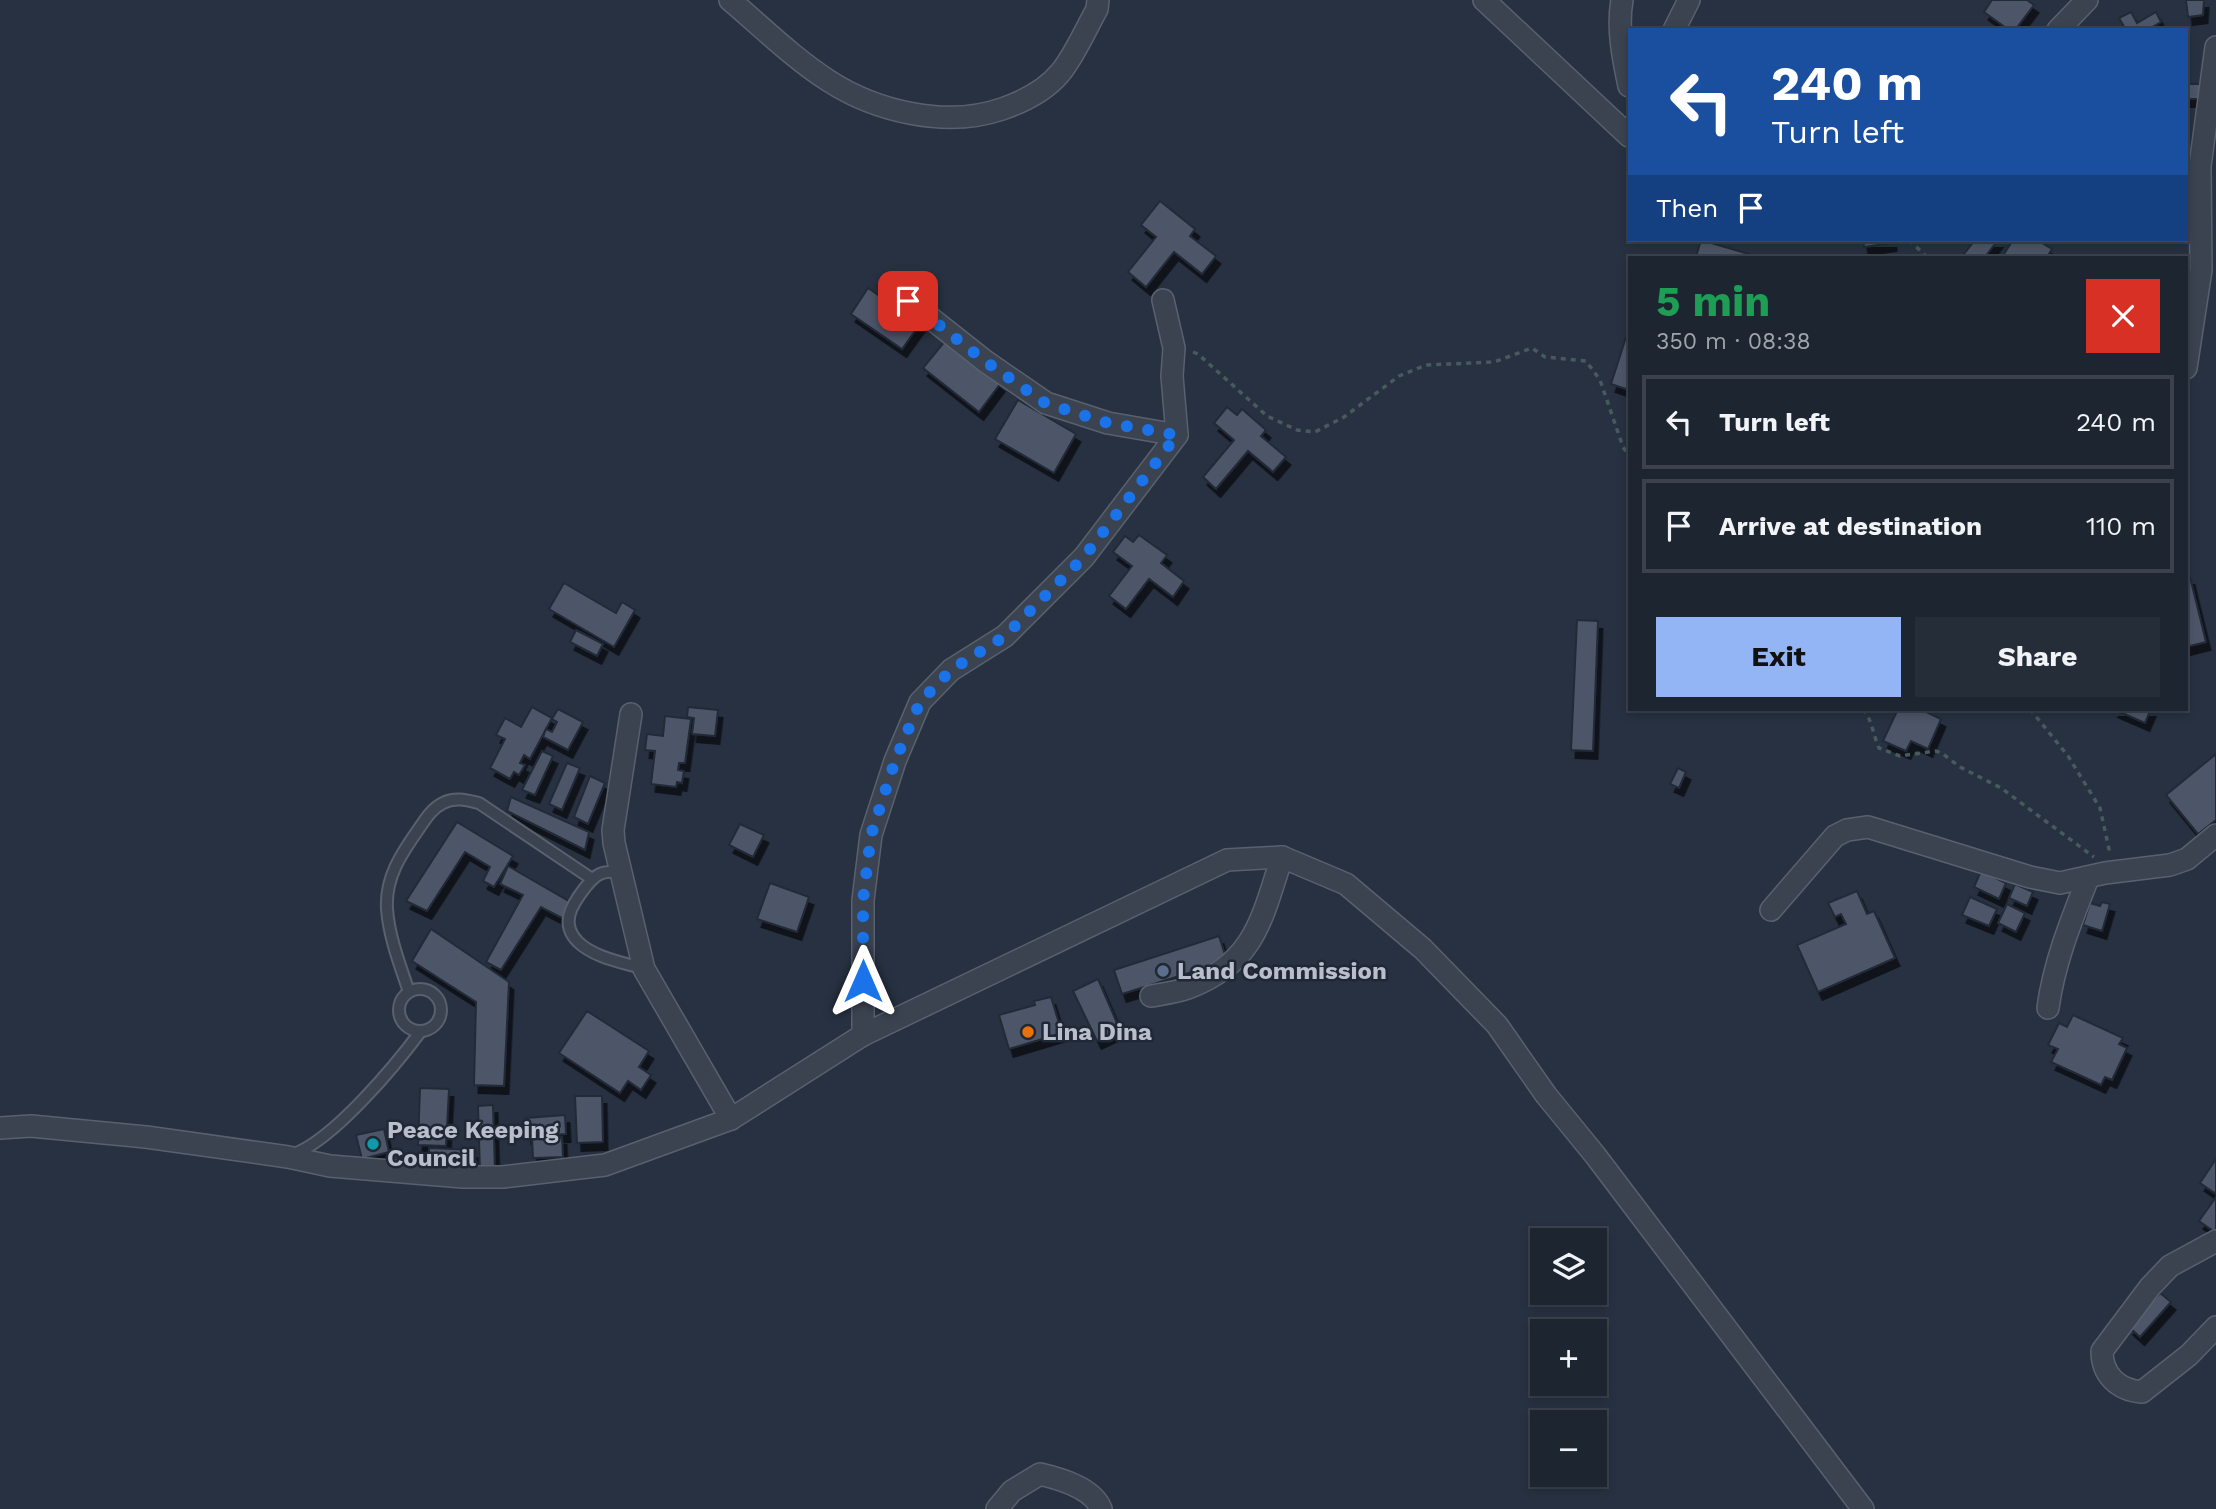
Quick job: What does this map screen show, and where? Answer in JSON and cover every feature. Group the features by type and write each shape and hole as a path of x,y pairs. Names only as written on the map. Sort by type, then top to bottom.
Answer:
{"street":[{"path":"730,0 830,82 884,106 919,115 954,118 990,113 1026,101 1060,74 1097,9 1098,0"},
{"path":"1484,0 1628,134"},
{"path":"1622,0 1620,11 1623,58 1628,81"},
{"path":"1675,28 1689,0"},
{"path":"2060,28 2087,0"},
{"path":"2188,355 2201,270 2200,166 2216,47"},
{"path":"890,286 985,361 1045,403 1108,423 1177,435"},
{"path":"863,1035 863,900 871,835 895,761 920,702 951,670 1005,636 1084,557 1177,435 1172,376 1174,348 1163,300"},
{"path":"631,715 612,830 644,969 731,1119"},
{"path":"1771,909 1835,836 1847,830 1868,827 2030,877 2060,883 2170,865 2187,859 2216,835"},
{"path":"1151,996 1187,988 1224,971 1248,947 1264,911 1282,857"},
{"path":"0,1128 31,1126 96,1132 288,1157 330,1166 463,1177 503,1177 605,1165 731,1119 863,1035 1227,860 1282,857 1346,884 1423,949 1497,1025 1546,1095 1595,1155 1863,1509"},
{"path":"2048,1008 2068,925 2096,876"},
{"path":"2216,1241 2171,1266 2150,1287 2102,1351 2102,1363 2115,1382 2130,1391 2142,1392 2189,1355 2216,1327"},
{"path":"997,1509 1012,1491 1040,1474 1066,1480 1098,1501 1101,1509"}],"lane":[{"path":"409,992 397,957 387,908 390,882 398,858 432,810 459,798 479,803 592,879"},
{"path":"622,871 601,873 592,879 570,910 569,929 586,949 644,969"},
{"path":"419,988 430,991 439,998 442,1009 440,1020 432,1028 421,1031 411,1029 402,1021 399,1011 401,1000 409,992 419,988"},
{"path":"288,1157 306,1150 353,1109 401,1058 421,1031"}],"path":[{"path":"1911,242 1926,256"},
{"path":"1174,348 1198,354 1268,416 1297,430 1315,432 1344,417 1399,376 1426,365 1494,362 1532,348 1545,358 1587,361 1600,380 1628,454"},
{"path":"1865,711 1870,716 1872,733 1879,748 1899,756 1936,751 2001,788 2094,856 2096,876"},
{"path":"2032,711 2068,756 2100,808 2109,849 2096,876"}],"building":[{"path":"1992,0 2027,0 2034,5 2017,28 2006,28 1984,12"},
{"path":"2186,0 2204,0 2203,15 2188,17"},
{"path":"2131,12 2137,23 2156,12 2161,22 2150,28 2125,28 2119,18"},
{"path":"2188,84 2203,84 2203,99 2188,99"},
{"path":"1160,201 1195,229 1190,236 1216,256 1202,274 1174,252 1146,287 1128,272 1156,237 1141,225"},
{"path":"1700,242 1708,242 1756,256 1696,256"},
{"path":"1863,242 1892,242 1892,243 1864,247"},
{"path":"1973,242 1996,242 1986,256 1964,254"},
{"path":"2012,242 2040,242 2052,249 2048,256 2003,256"},
{"path":"868,288 920,324 902,349 851,314"},
{"path":"1628,331 1628,390 1611,384"},
{"path":"945,341 1000,384 979,412 923,368"},
{"path":"1018,400 1076,434 1054,473 995,439"},
{"path":"1227,407 1237,415 1242,409 1266,430 1261,436 1286,457 1273,472 1248,451 1216,489 1203,477 1234,440 1214,423"},
{"path":"1139,535 1167,555 1161,563 1184,581 1173,597 1149,579 1126,609 1109,596 1132,566 1113,552 1125,536 1133,542"},
{"path":"2188,577 2190,577 2206,642 2188,646"},
{"path":"564,583 616,613 622,602 635,610 614,647 549,609"},
{"path":"1577,620 1598,621 1593,751 1571,750"},
{"path":"576,630 603,644 597,656 570,642"},
{"path":"532,707 552,718 530,759 524,755 520,763 525,765 519,775 514,772 510,779 490,768 505,739 496,735 505,718 521,727"},
{"path":"688,707 718,710 715,736 692,734 694,718 687,717"},
{"path":"558,709 583,722 568,750 543,737 546,729 552,732 557,722 552,719"},
{"path":"1897,711 1924,711 1941,719 1928,749 1911,741 1906,751 1883,741"},
{"path":"2118,711 2150,711 2145,723"},
{"path":"665,716 691,719 685,763 679,763 678,770 684,771 682,783 677,782 676,787 651,784 655,751 645,750 647,734 663,736"},
{"path":"542,751 553,756 535,795 522,790"},
{"path":"2216,754 2216,820 2198,834 2166,795"},
{"path":"567,763 580,768 562,810 549,804"},
{"path":"1678,768 1686,772 1679,788 1670,784"},
{"path":"590,776 605,783 588,824 574,817"},
{"path":"511,797 589,832 585,850 507,811"},
{"path":"457,822 513,856 494,887 483,881 490,867 465,852 427,911 406,901"},
{"path":"740,824 764,835 753,857 729,845"},
{"path":"508,866 572,903 564,919 541,907 501,970 486,962 523,895 500,884"},
{"path":"1981,871 2006,883 1999,899 1974,887"},
{"path":"770,883 809,897 797,932 757,919"},
{"path":"2015,884 2033,892 2027,906 2009,898"},
{"path":"1857,891 1867,914 1874,911 1895,958 1818,992 1797,945 1846,924 1841,914 1835,917 1828,903"},
{"path":"1970,897 1997,909 1989,926 1962,915"},
{"path":"2102,902 2110,904 2102,931 2083,925 2090,903 2100,906"},
{"path":"2007,904 2025,913 2016,932 1998,923"},
{"path":"431,929 509,982 504,1086 474,1085 476,1002 412,961"},
{"path":"1219,936 1227,961 1122,994 1114,970"},
{"path":"1098,979 1120,1030 1097,1041 1073,991"},
{"path":"1051,997 1062,1033 1009,1049 999,1015 1035,1005 1034,1001"},
{"path":"587,1011 649,1051 639,1067 651,1075 641,1090 628,1081 620,1093 559,1053"},
{"path":"2073,1015 2123,1038 2119,1044 2127,1048 2112,1080 2105,1077 2101,1085 2051,1062 2058,1049 2048,1045 2059,1023 2067,1027"},
{"path":"420,1088 449,1089 446,1146 418,1145"},
{"path":"575,1096 602,1096 603,1142 577,1143"},
{"path":"493,1105 495,1172 480,1172 478,1106"},
{"path":"565,1115 566,1134 527,1136 526,1118"},
{"name":"Peace Keeping Council","path":"384,1129 389,1152 362,1159 356,1135"},
{"path":"532,1137 562,1137 563,1157 533,1158"},
{"path":"429,1148 476,1150 475,1171 423,1169 423,1162 429,1162"},
{"path":"2216,1159 2216,1194 2200,1183"},
{"path":"2216,1197 2216,1233 2199,1221"},
{"path":"2160,1293 2171,1302 2140,1337 2129,1327"}],"place":[{"name":"Land Commission","path":"1163,971"},
{"name":"Lina Dina","path":"1028,1032"},
{"name":"Peace Keeping Council","path":"373,1144"}],"route":[{"path":"863,981 863,900 871,835 895,761 920,702 951,670 1005,636 1084,557 1177,435 1108,423 1045,403 985,361 908,301"}]}
